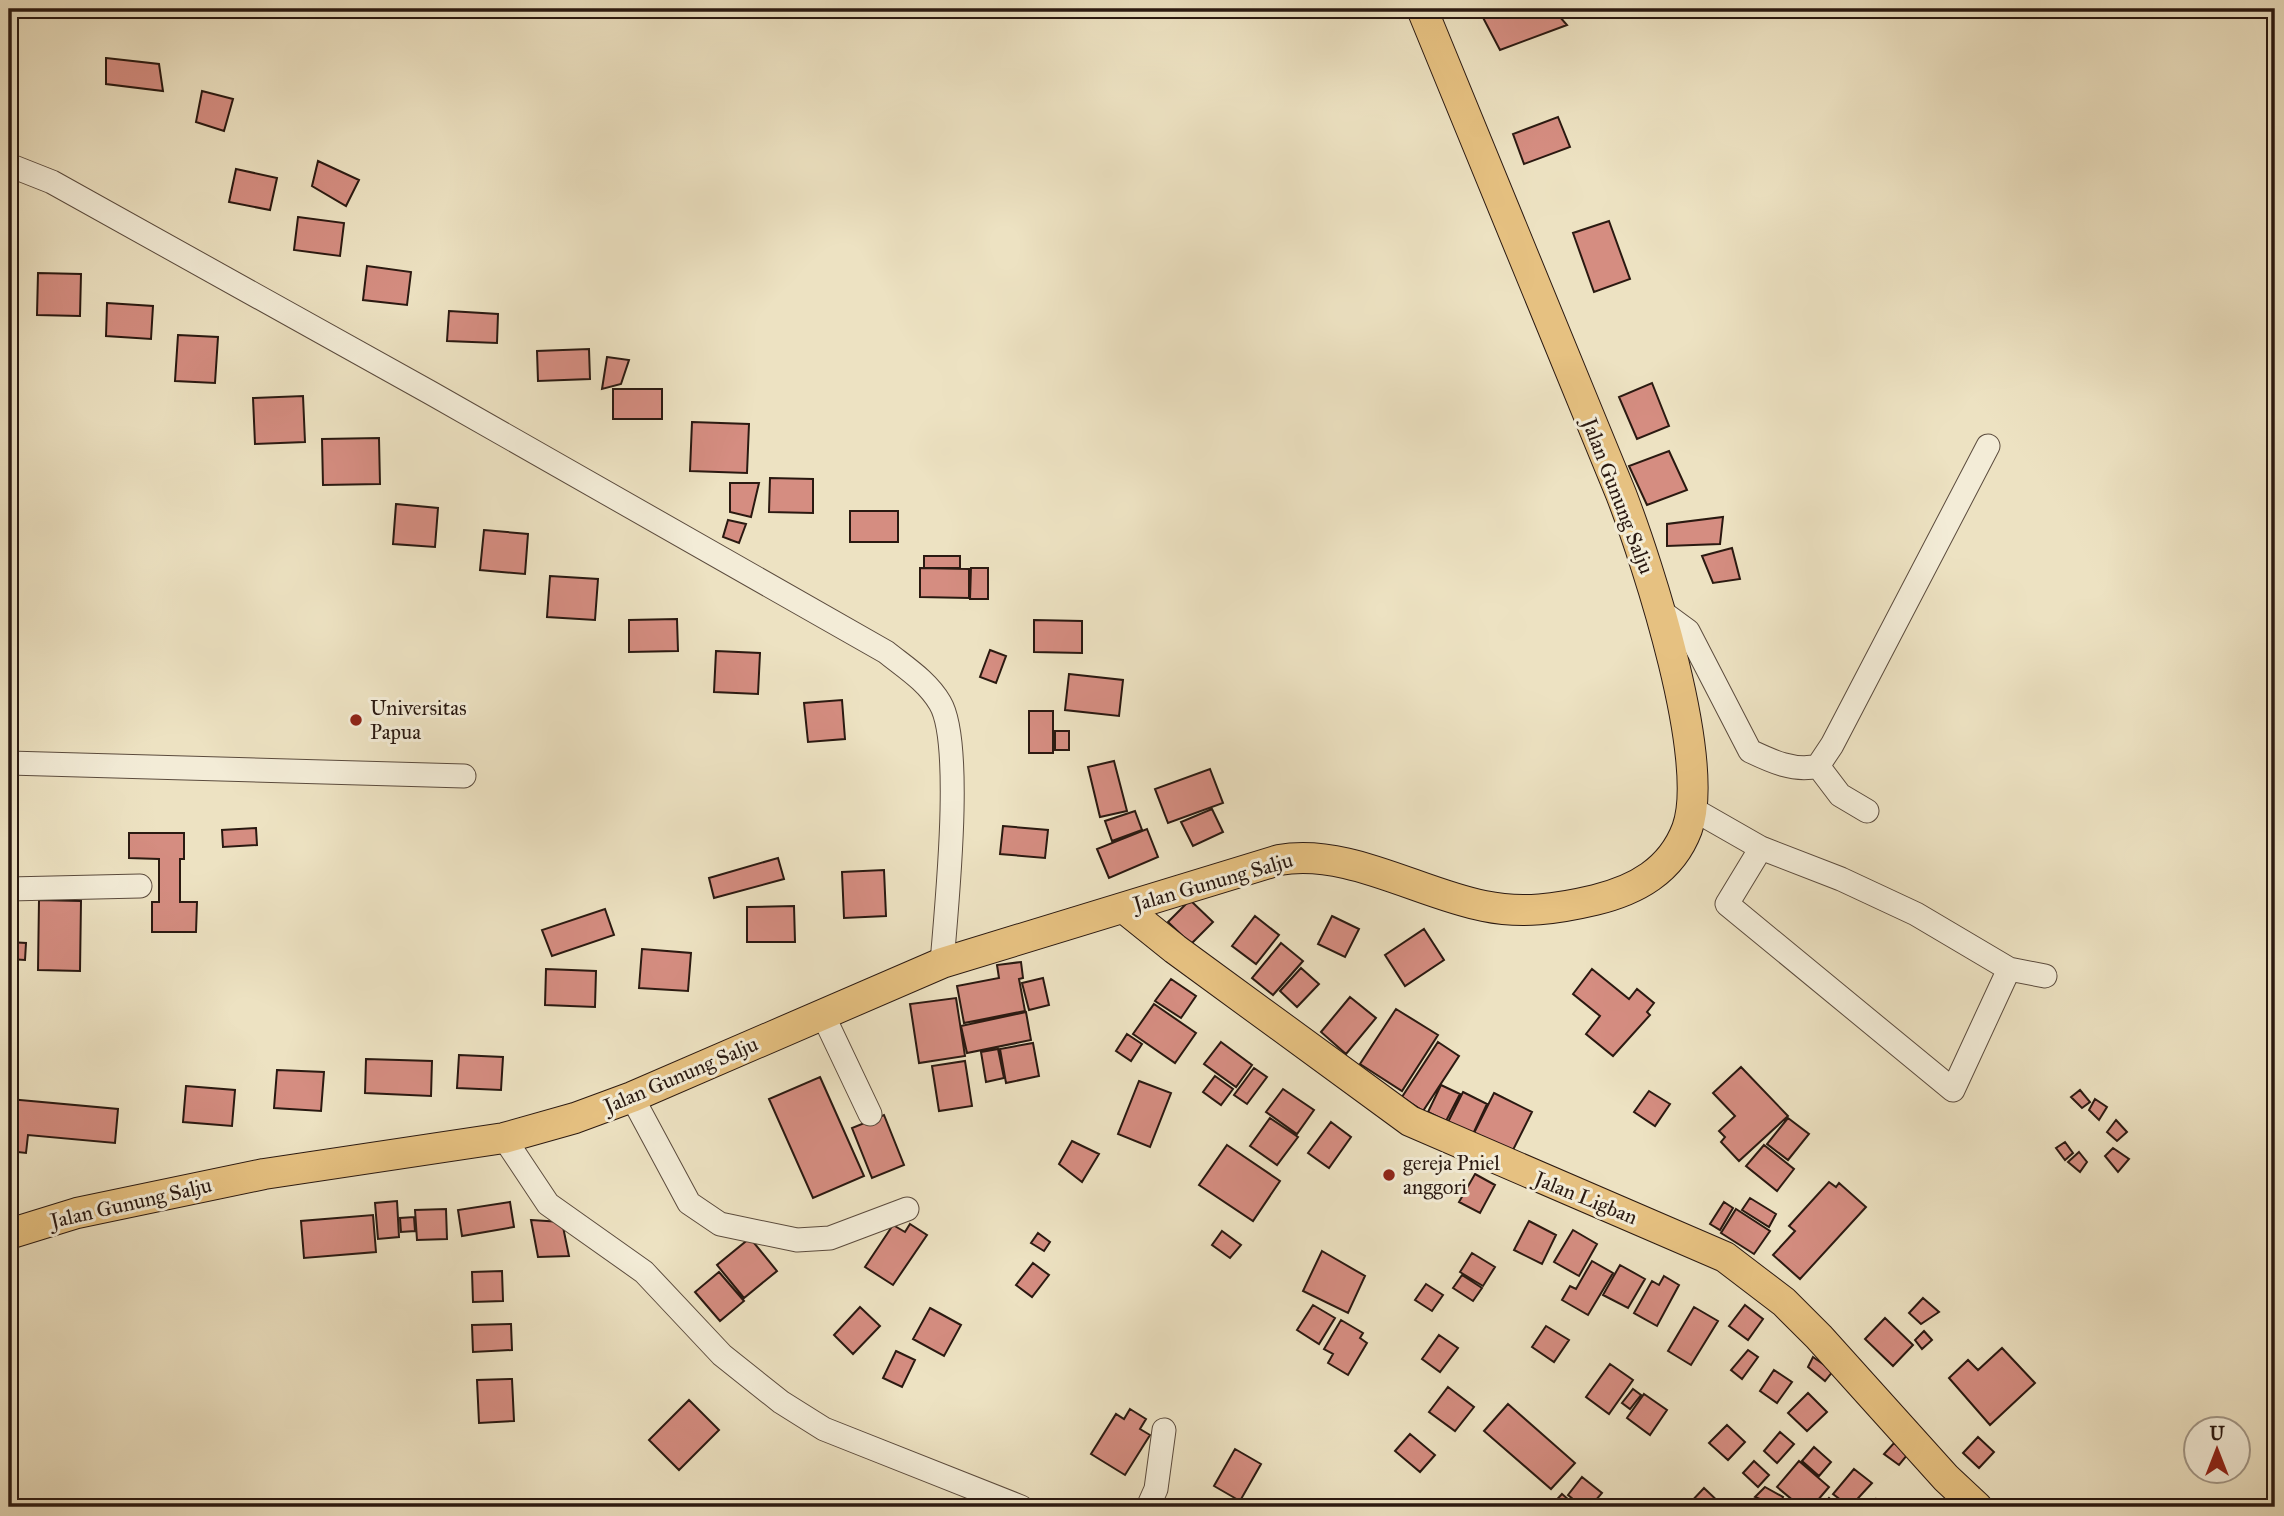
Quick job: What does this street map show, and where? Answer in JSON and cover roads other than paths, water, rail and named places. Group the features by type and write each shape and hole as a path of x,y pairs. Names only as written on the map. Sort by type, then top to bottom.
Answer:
{"main road":[{"name":"Jalan Gunung Salju","path":"9,1234 77,1213 264,1174 504,1138 632,1097 942,963 1264,863 1303,857 1340,862 1484,906 1520,911 1563,907 1610,896 1655,874 1678,847 1691,808 1693,766 1658,609 1626,505 1422,9"},
{"name":"Jalan Ligban","path":"1124,908 1175,949 1410,1121 1725,1258 1784,1302 1946,1478 1977,1507"}],"street":[{"path":"9,165 75,195 407,379 886,652 925,683 942,706 950,741 951,790 942,963"},
{"path":"1658,609 1688,631 1750,751 1791,766 1806,769 1818,766 1832,746 1988,446"},
{"path":"9,762 464,776"},
{"path":"1818,766 1840,795 1867,811"},
{"path":"1691,808 1760,848 1841,879 1916,915 2008,969 2045,976"},
{"path":"1760,848 1727,904 1953,1090 2008,969"},
{"path":"9,890 140,886"},
{"path":"823,1015 870,1114"},
{"path":"632,1097 689,1203 720,1224 797,1240 830,1238 906,1209"},
{"path":"504,1138 548,1203 644,1272 722,1355 781,1402 824,1429 1021,1507"},
{"path":"1147,1507 1156,1489 1164,1430"}],"place":[{"name":"Universitas Papua","path":"356,720"},
{"name":"gereja Pniel anggori","path":"1389,1175"}]}
